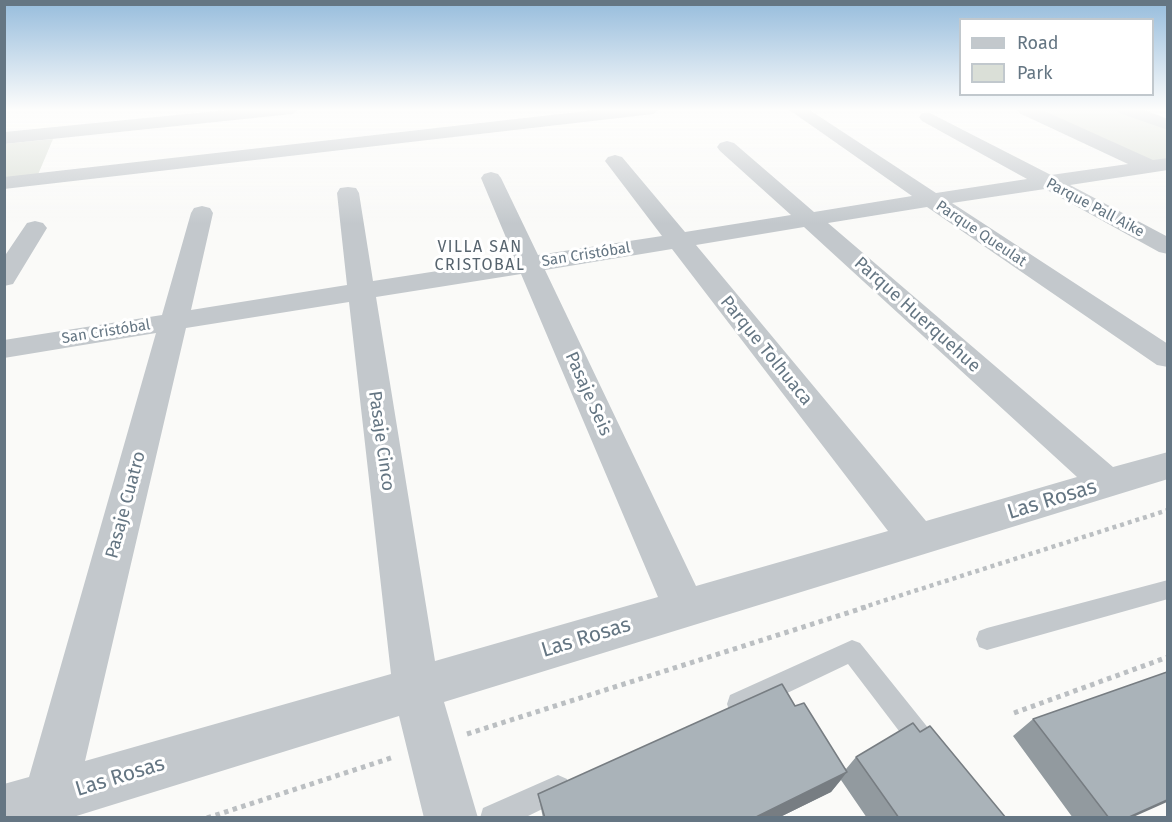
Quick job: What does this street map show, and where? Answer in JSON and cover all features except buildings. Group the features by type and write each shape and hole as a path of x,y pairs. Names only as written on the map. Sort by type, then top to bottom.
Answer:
{"street":[{"path":"133,169 138,147"},
{"path":"4,183 321,147"},
{"name":"Parque Huerquehue","path":"727,147 1107,483"},
{"name":"Parque Queulat","path":"852,147 1167,357"},
{"name":"Parque Pall Aike","path":"984,147 1167,247"},
{"path":"1114,147 1162,168"},
{"name":"Parque Tolhuaca","path":"615,161 918,540"},
{"name":"San Cristóbal","path":"4,349 930,200 1162,168"},
{"name":"Pasaje Seis","path":"491,178 685,609"},
{"name":"Pasaje Cinco","path":"348,193 416,689 451,818"},
{"name":"Pasaje Cuatro","path":"50,798 202,213"},
{"path":"4,278 35,228"},
{"name":"Las Rosas","path":"4,812 1167,465"}],"lane":[{"path":"987,639 1167,590"},
{"path":"722,712 852,651 939,762"},
{"path":"493,818 580,777"}],"path":[{"path":"207,818 1167,510"},
{"path":"1014,713 1167,657"}],"green space":[{"path":"4,147 49,147 37,177 5,181"},
{"path":"1120,147 1167,147 1167,160 1153,162"}],"district":[{"name":"VILLA SAN CRISTOBAL","path":"480,257"}]}
